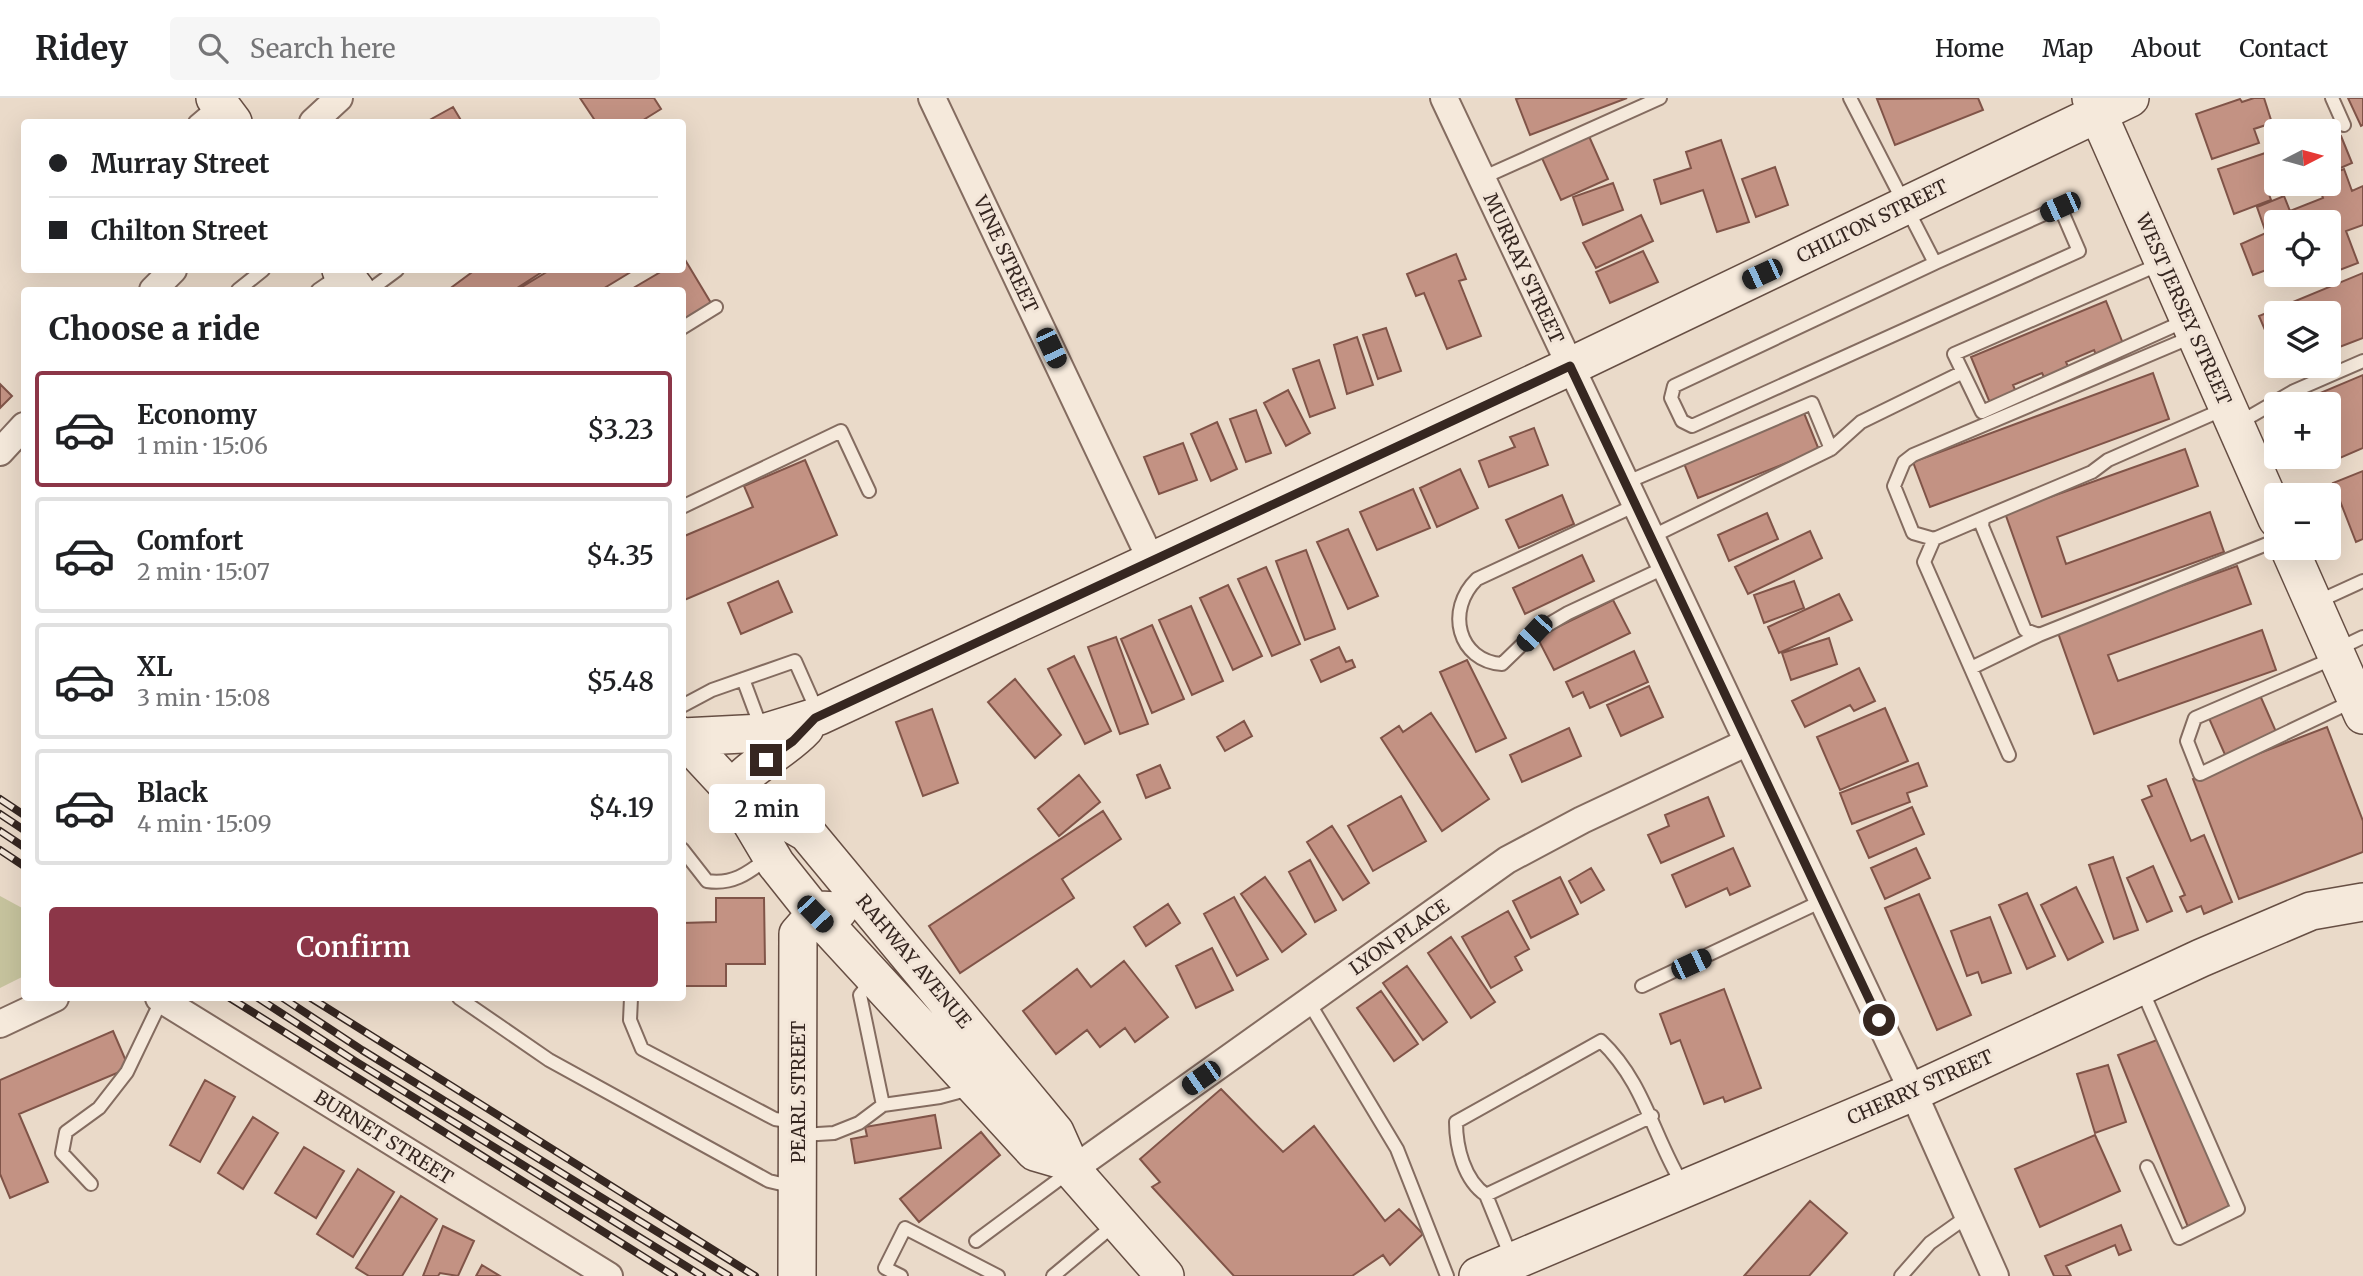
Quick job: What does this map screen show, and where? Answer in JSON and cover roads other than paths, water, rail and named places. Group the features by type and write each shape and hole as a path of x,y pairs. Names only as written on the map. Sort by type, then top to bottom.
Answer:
{"main road":[{"name":"CHILTON STREET","path":"686,729 763,733 817,717 1570,366 1905,205 2107,103"},
{"name":"WEST JERSEY STREET","path":"2107,103 2164,262 2264,490"},
{"path":"2294,560 2314,604 2345,648 2360,707"},
{"name":"CHILTON STREET","path":"732,790 743,775 793,741 817,717"},
{"name":"RAHWAY AVENUE","path":"686,733 732,790 771,855 815,914 1035,1152 1069,1165"},
{"name":"RAHWAY AVENUE","path":"732,790 807,834 1055,1132 1069,1165 1165,1276"},
{"name":"CHERRY STREET","path":"1478,1276 1913,1092 2141,986 2311,911 2363,902"},
{"path":"815,914 831,909 845,914 940,992"},
{"name":"PEARL STREET","path":"797,1276 798,934 815,914"}],"street":[{"path":"316,119 339,98"},
{"name":"VINE STREET","path":"932,98 1152,562"},
{"name":"MURRAY STREET","path":"1444,98 1913,1092 1995,1276"},
{"path":"156,287 170,273"},
{"path":"0,452 21,429"},
{"name":"LYON PLACE","path":"1069,1165 1507,860 1582,820 1748,742"},
{"path":"0,1024 49,1001"},
{"name":"BURNET STREET","path":"165,1001 609,1276"}],"lane":[{"path":"1482,178 1660,98"},
{"path":"1850,98 1935,262"},
{"path":"2332,98 2344,125"},
{"path":"2060,207 2079,251 1692,426 1682,421 1671,398 1674,386 1935,262 2060,207"},
{"path":"2164,262 1954,354 1961,373 1982,412 2192,328"},
{"path":"345,283 385,273"},
{"path":"686,326 716,307"},
{"path":"2192,328 1913,455 1904,462 1894,486 1913,533 1934,539 2092,472 2108,460 2231,416 2363,361"},
{"path":"1651,537 1831,449 1861,422 1961,373"},
{"path":"1665,567 1568,613 1534,633 1502,664 1489,663 1472,649 1459,629 1457,610 1465,590 1477,579 1631,494 1812,403 1831,449"},
{"path":"686,505 841,432 869,491"},
{"path":"1983,518 1982,526 2025,630 2039,635"},
{"path":"1934,539 1924,562 2009,755"},
{"path":"1971,668 2039,635 2264,545"},
{"path":"2314,604 2363,581"},
{"path":"2345,648 2195,718 2187,741 2200,774 2360,707"},
{"path":"686,725 712,690 795,661 817,717"},
{"path":"743,680 763,733"},
{"path":"686,854 707,881 723,884 744,876 771,855"},
{"path":"1643,986 1822,901"},
{"path":"875,977 860,995 883,1105"},
{"path":"2141,986 2238,1209 2179,1238 2147,1167"},
{"path":"90,1184 62,1153 66,1132 99,1108 127,1072 159,1001"},
{"path":"463,1001 549,1060 769,1181 797,1188"},
{"path":"631,1001 630,1020 642,1049 797,1128 834,1133 859,1123 883,1105 940,1097 977,1087"},
{"path":"1308,1001 1397,1149 1447,1276"},
{"path":"1512,1260 1486,1195 1474,1187 1455,1143 1455,1122 1601,1041 1621,1060 1652,1116 1669,1163 1686,1190"},
{"path":"1486,1195 1652,1116"},
{"path":"976,1241 1069,1165"},
{"path":"1901,1276 1930,1243 1968,1216"},
{"path":"1052,1276 1117,1222"},
{"path":"901,1276 885,1268 905,1228 998,1276"}],"railway":[{"path":"0,799 21,813"},
{"path":"0,814 21,828"},
{"path":"0,831 21,845"},
{"path":"0,850 21,864"},
{"path":"235,1001 674,1276"},
{"path":"263,1001 702,1276"},
{"path":"288,1001 362,1050 729,1276"},
{"path":"316,1001 755,1276"}]}
